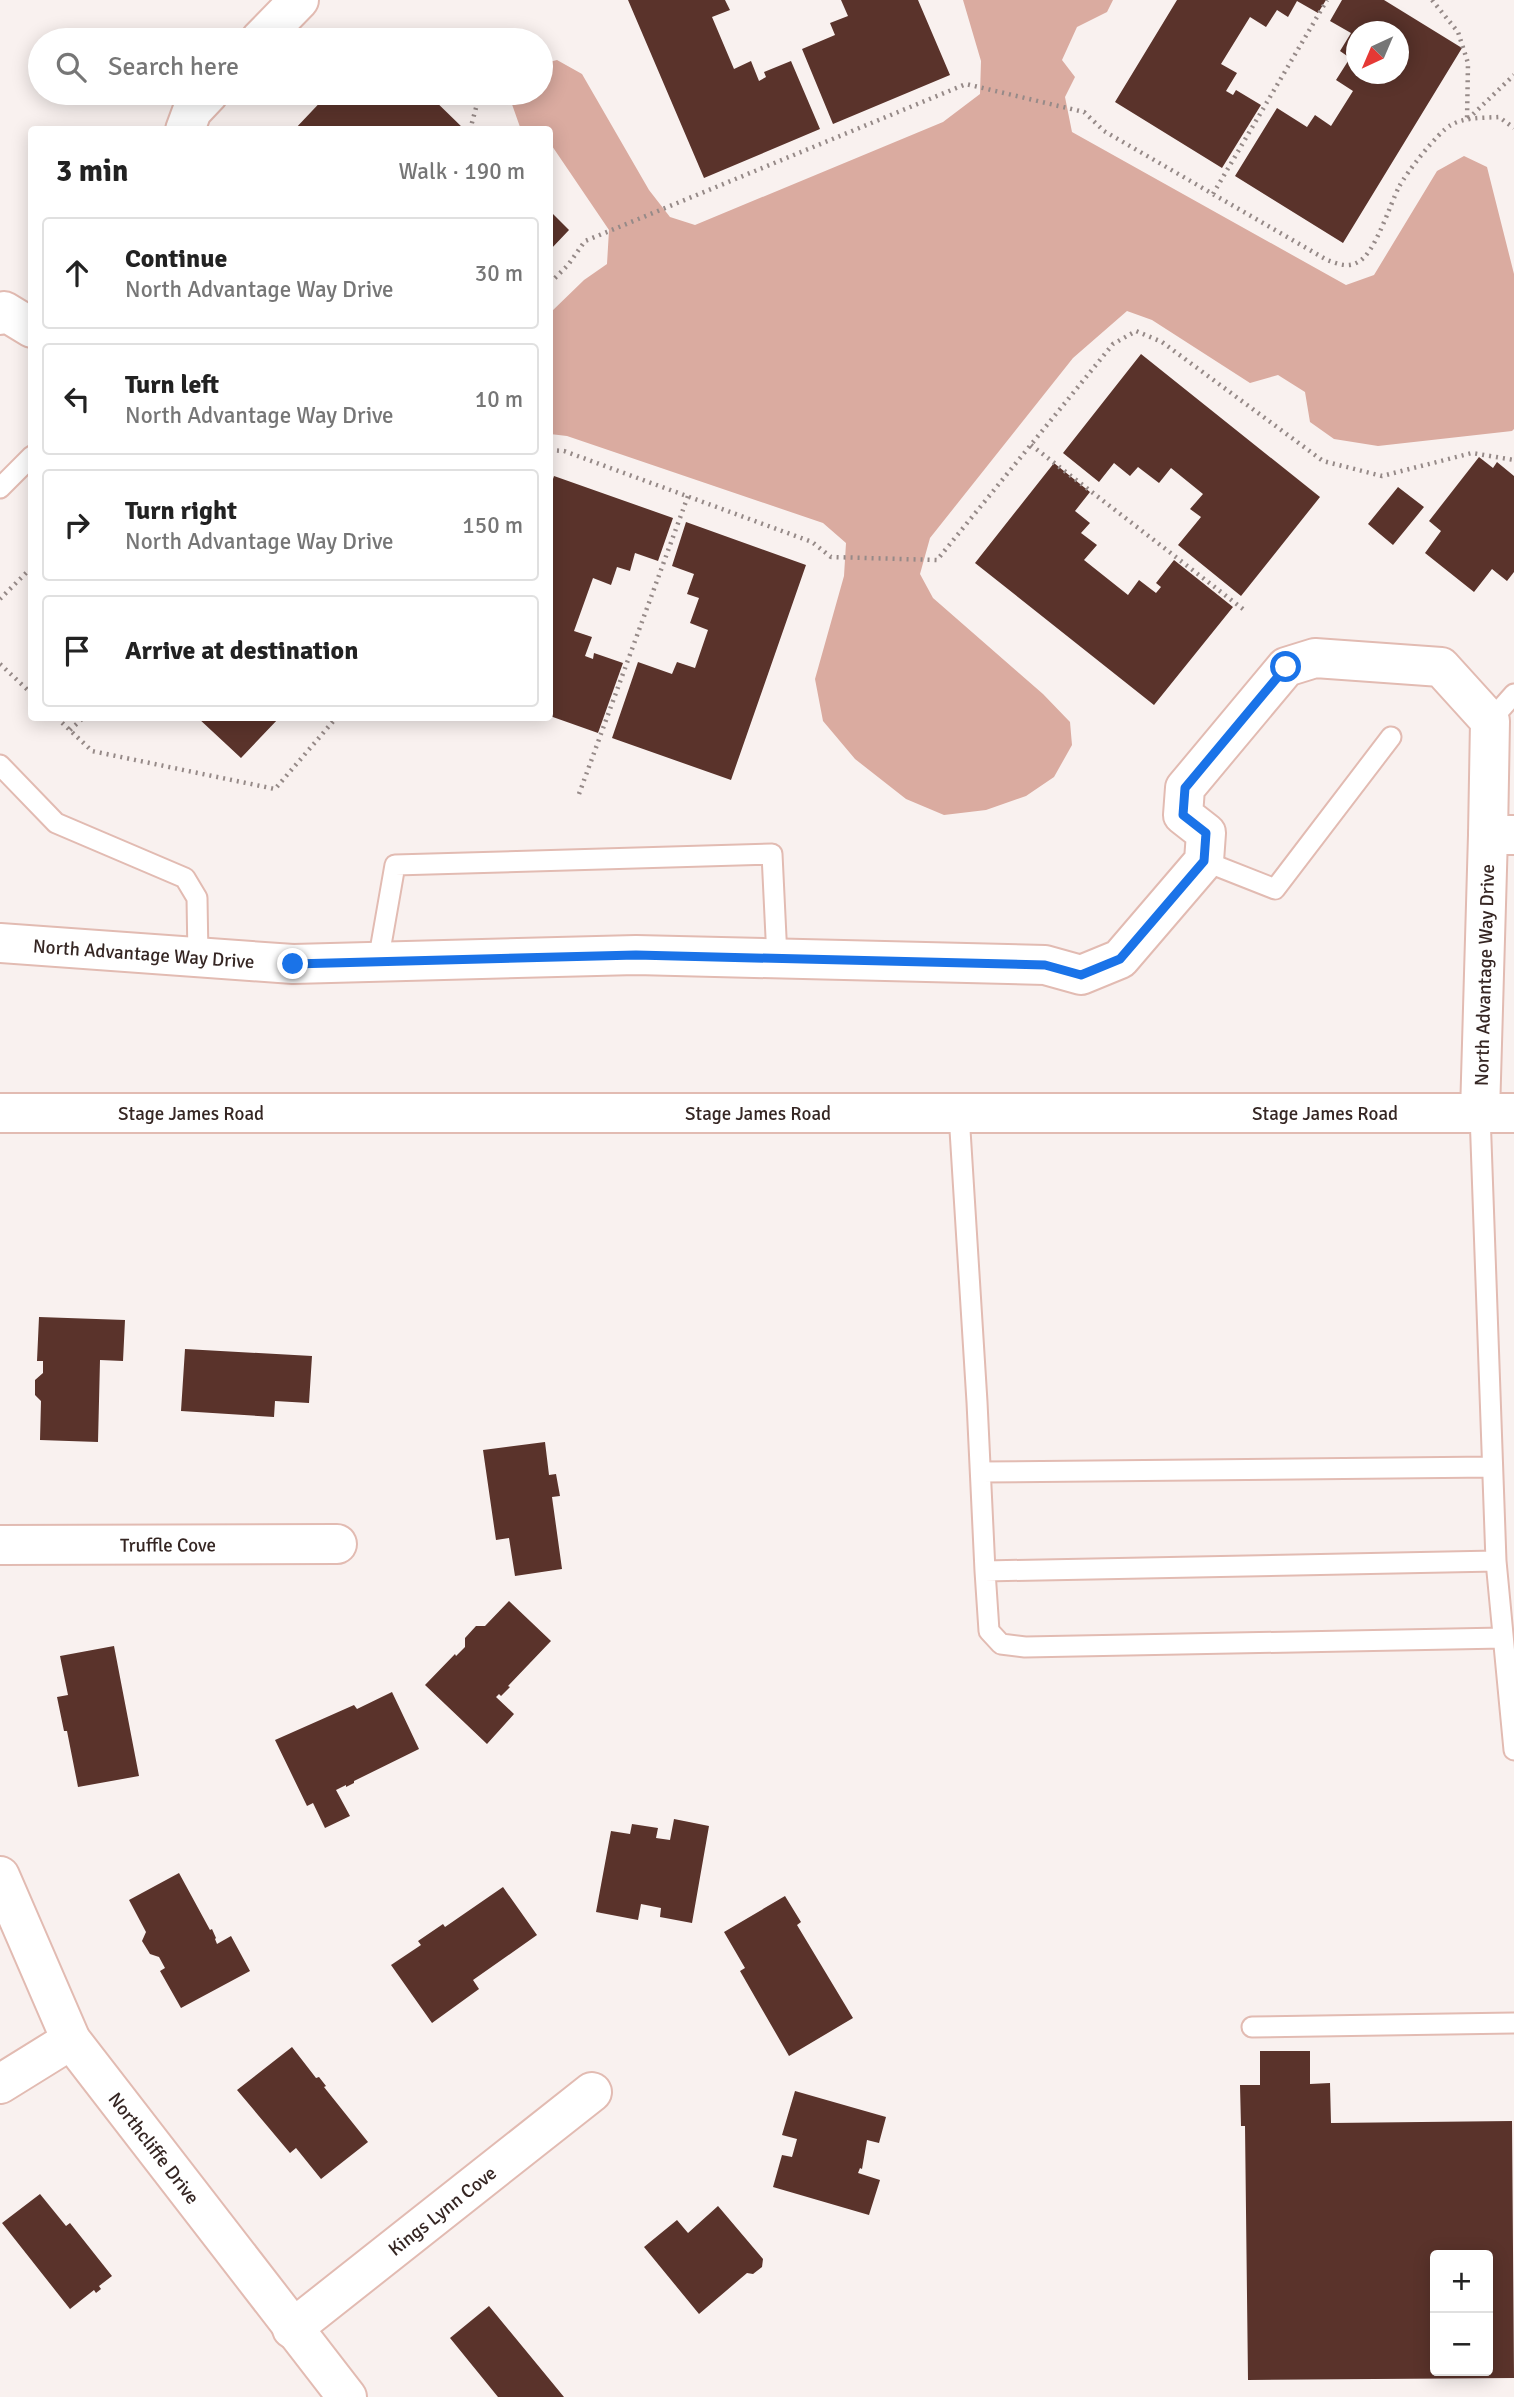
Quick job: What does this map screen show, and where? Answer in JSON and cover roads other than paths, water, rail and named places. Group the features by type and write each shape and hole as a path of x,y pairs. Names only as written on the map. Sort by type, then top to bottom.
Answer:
{"street":[{"path":"272,28 299,0"},
{"path":"186,126 192,111 198,105"},
{"path":"0,315 4,312 28,326"},
{"name":"North Advantage Way Drive","path":"0,943 293,964 636,955 1045,965 1081,975 1120,959 1204,861 1206,833 1183,815 1185,788 1286,667 1315,658 1441,667 1502,707 1497,1113"},
{"name":"Stage James Road","path":"0,1113 1497,1113"},
{"name":"Truffle Cove","path":"0,1545 337,1544"},
{"name":"Northcliffe Drive","path":"0,1875 71,2040 347,2397"},
{"path":"0,2084 71,2040"},
{"name":"Kings Lynn Cove","path":"292,2329 592,2092"}],"lane":[{"path":"0,488 28,460"},
{"path":"1204,861 1275,889 1391,737"},
{"path":"0,765 57,824 185,878 197,898 198,957"},
{"path":"378,962 395,865 772,854 777,958"},
{"path":"1497,1113 1492,1467 1496,1561 1514,1750"},
{"path":"959,1114 989,1632 1001,1644 1025,1647 1503,1638"},
{"path":"981,1472 1492,1467"},
{"path":"985,1571 1496,1561"},
{"path":"1252,2027 1514,2024"}]}
